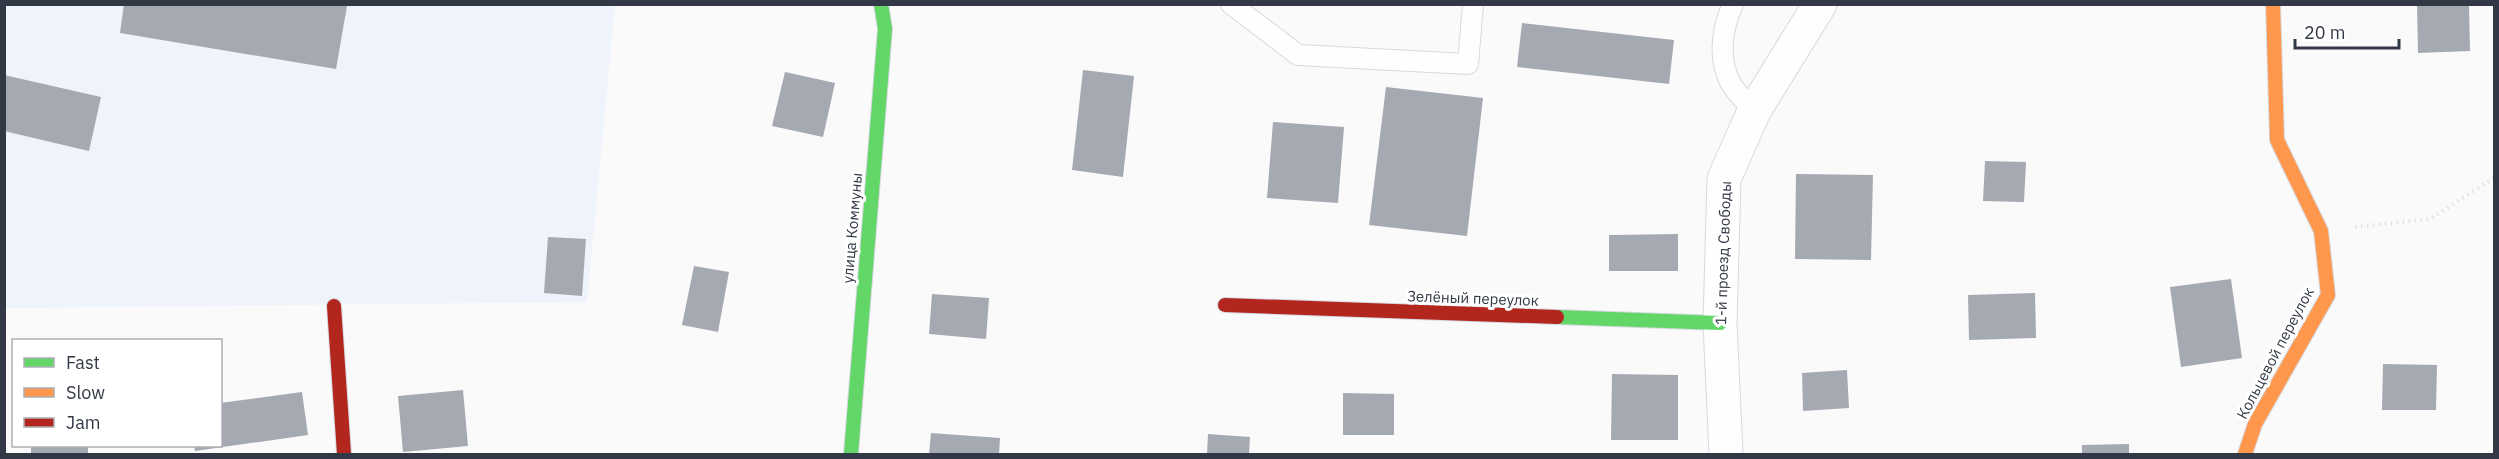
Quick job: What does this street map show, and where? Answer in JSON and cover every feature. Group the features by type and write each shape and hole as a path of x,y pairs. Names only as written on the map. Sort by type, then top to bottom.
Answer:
{"street":[{"name":"улица Коммуны","path":"851,454 885,29 881,4"},
{"name":"1-й проезд Свободы","path":"1726,454 1720,323 1724,179 1754,111 1820,4"},
{"name":"Кольцевой переулок","path":"2245,454 2255,424 2328,295 2321,231 2277,140 2273,4"},
{"name":"Зелёный переулок","path":"1225,305 1720,323"},
{"path":"334,306 344,454"}],"lane":[{"path":"1232,4 1298,55 1468,64 1473,4"},
{"path":"1733,4 1727,18 1721,53 1730,83 1754,111"}],"path":[{"path":"2321,231 2430,219 2494,178"}],"shaded area":[{"path":"4,5 615,5 587,302 5,308"}],"building":[{"path":"124,4 338,4 347,6 336,69 120,33"},
{"path":"2417,4 2469,4 2470,51 2418,53"},
{"path":"1522,23 1674,40 1669,84 1517,67"},
{"path":"1083,70 1134,76 1123,177 1072,170"},
{"path":"785,72 835,83 823,137 772,126"},
{"path":"4,75 101,97 89,151 4,131"},
{"path":"1386,87 1483,98 1467,236 1369,225"},
{"path":"1273,122 1344,127 1338,203 1267,198"},
{"path":"1985,161 2026,162 2024,202 1983,201"},
{"path":"1796,174 1873,175 1871,260 1795,259"},
{"path":"1678,234 1678,271 1609,271 1609,235"},
{"path":"548,237 586,239 582,296 544,293"},
{"path":"694,266 729,272 718,332 682,325"},
{"path":"2231,279 2242,358 2181,367 2170,287"},
{"path":"2035,293 2036,338 1969,340 1968,295"},
{"path":"932,294 989,298 986,339 929,334"},
{"path":"2383,364 2437,365 2436,410 2382,410"},
{"path":"1847,370 1849,408 1803,411 1802,373"},
{"path":"1612,374 1678,375 1678,440 1611,440"},
{"path":"463,390 468,446 403,452 398,396"},
{"path":"302,392 308,435 195,451 194,447 222,447 222,403"},
{"path":"1343,393 1394,394 1394,435 1343,435"},
{"path":"931,433 1000,438 999,454 929,454"},
{"path":"1208,434 1250,437 1249,454 1207,454"},
{"path":"2129,444 2129,454 2082,454 2082,445"},
{"path":"31,447 88,447 88,454 31,454"}],"traffic: fast":[{"path":"851,454 885,29 881,4"},
{"path":"1557,317 1720,323"}],"traffic: slow":[{"path":"2245,454 2255,424 2328,295 2321,231 2277,140 2273,4"}],"traffic: jam":[{"path":"1225,305 1557,317"},
{"path":"334,306 344,454"}]}
